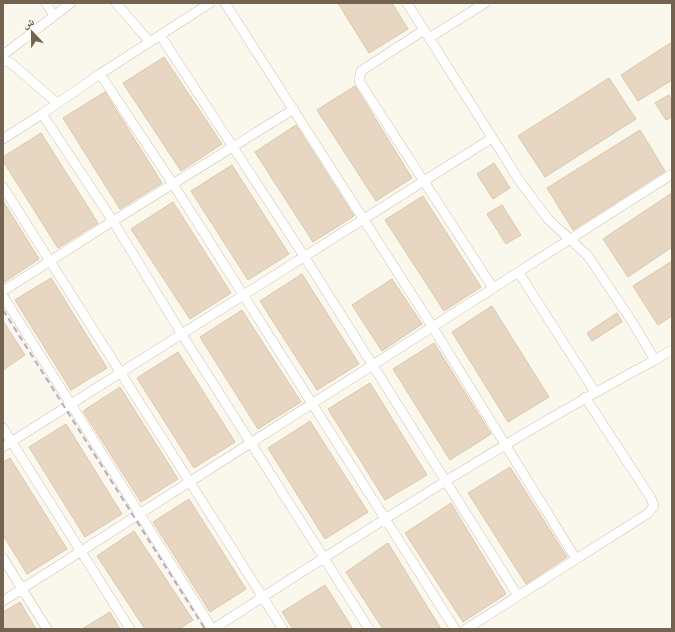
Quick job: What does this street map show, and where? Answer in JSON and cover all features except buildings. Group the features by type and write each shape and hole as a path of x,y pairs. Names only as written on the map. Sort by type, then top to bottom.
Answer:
{"street":[{"path":"46,3 54,16"},
{"path":"3,56 71,3"},
{"path":"116,3 150,42"},
{"path":"3,139 210,3"},
{"path":"225,3 432,326 576,559"},
{"path":"407,3 539,210 588,256 631,320 654,360"},
{"path":"429,38 485,3"},
{"path":"424,30 361,72 359,78 493,288"},
{"path":"160,36 304,256 518,596"},
{"path":"3,59 12,64 57,103"},
{"path":"100,74 173,184 242,296 312,403 455,629"},
{"path":"3,291 294,109"},
{"path":"42,114 113,221 181,333 326,558 369,629"},
{"path":"3,447 181,333 492,138"},
{"path":"3,601 372,364 519,273 672,174"},
{"path":"3,187 119,373 190,481 283,629"},
{"path":"519,273 595,392"},
{"path":"3,296 213,629 505,444 585,397 672,350"},
{"path":"466,629 647,514 654,506 651,498 585,397"},
{"path":"3,428 130,629"},
{"path":"3,558 47,629"}],"railway":[{"path":"3,310 205,629"}]}
